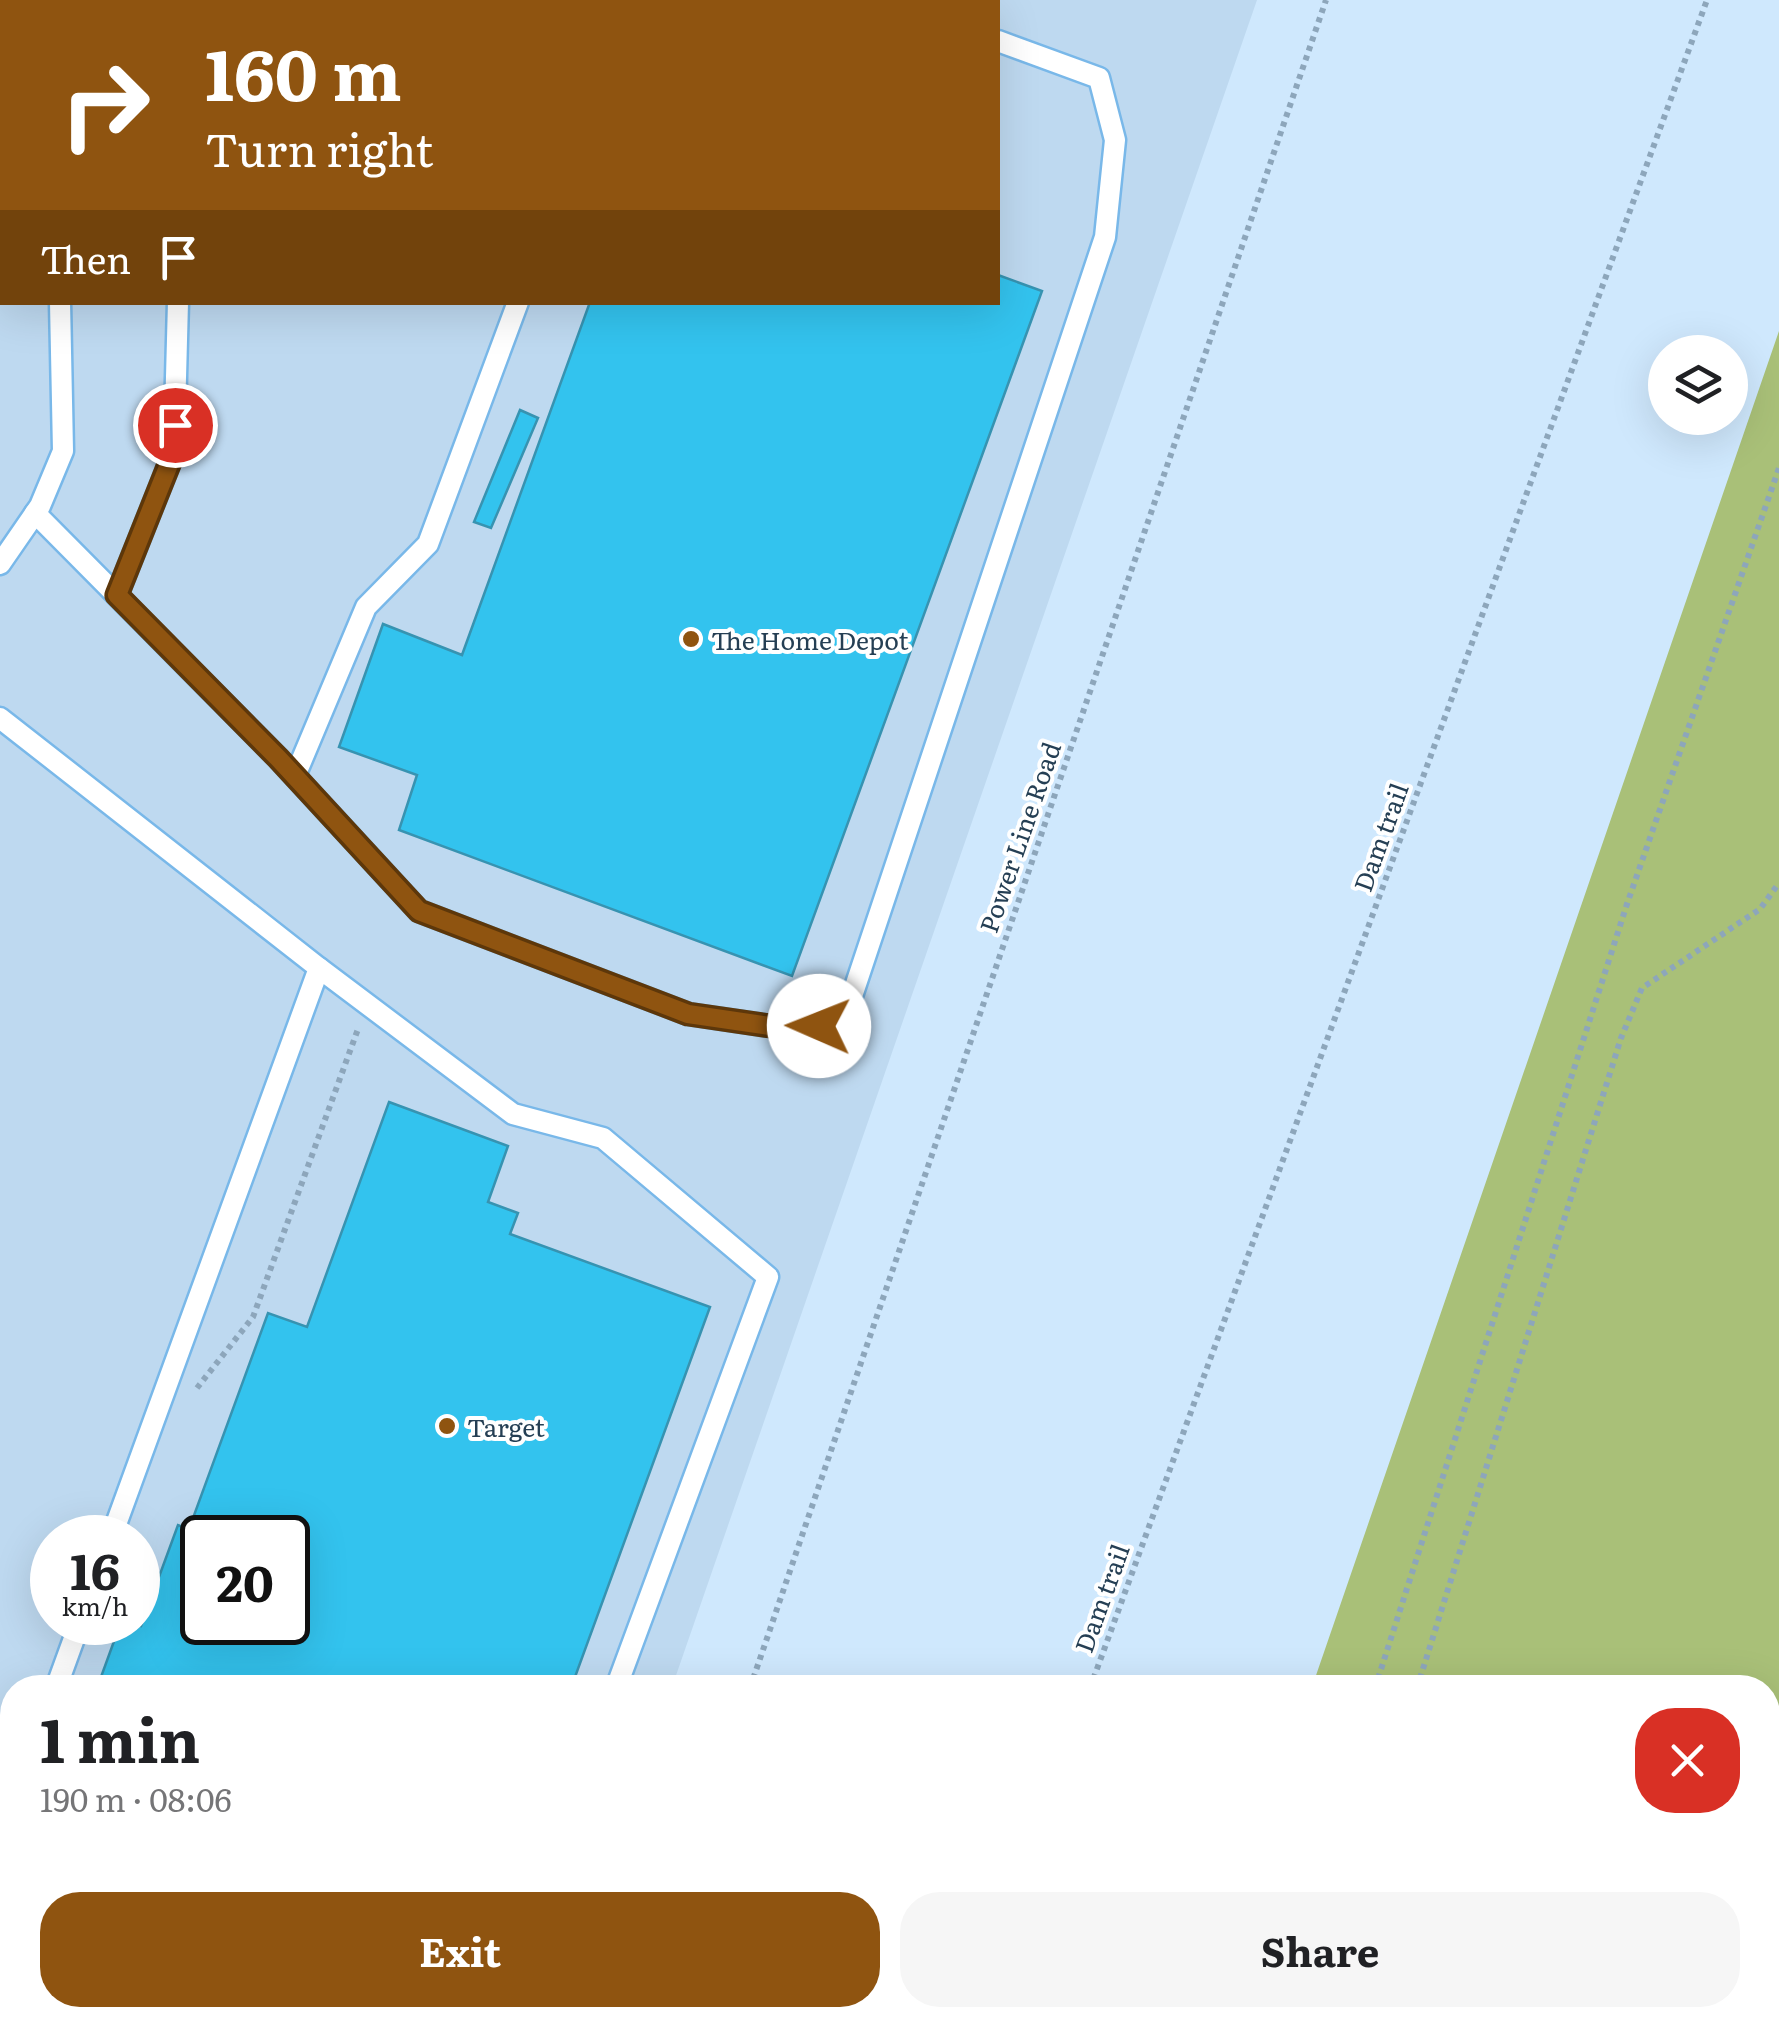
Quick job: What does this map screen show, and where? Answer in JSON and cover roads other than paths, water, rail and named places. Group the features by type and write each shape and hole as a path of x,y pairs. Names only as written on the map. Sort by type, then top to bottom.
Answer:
{"lane":[{"path":"35,513 295,776 419,911 688,1014 770,1026 819,1026 851,999 1105,237 1114,140 1099,78 1000,42"},
{"path":"0,564 35,513 63,451 60,305"},
{"path":"117,595 174,452 178,305"},
{"path":"295,776 366,607 428,544 517,305"},
{"path":"0,718 513,1114 603,1138 768,1277 621,1675"},
{"path":"119,1515 319,968"},
{"path":"61,1675 72,1645"}],"place":[{"name":"The Home Depot","path":"691,639"},
{"name":"Target","path":"447,1426"}]}
